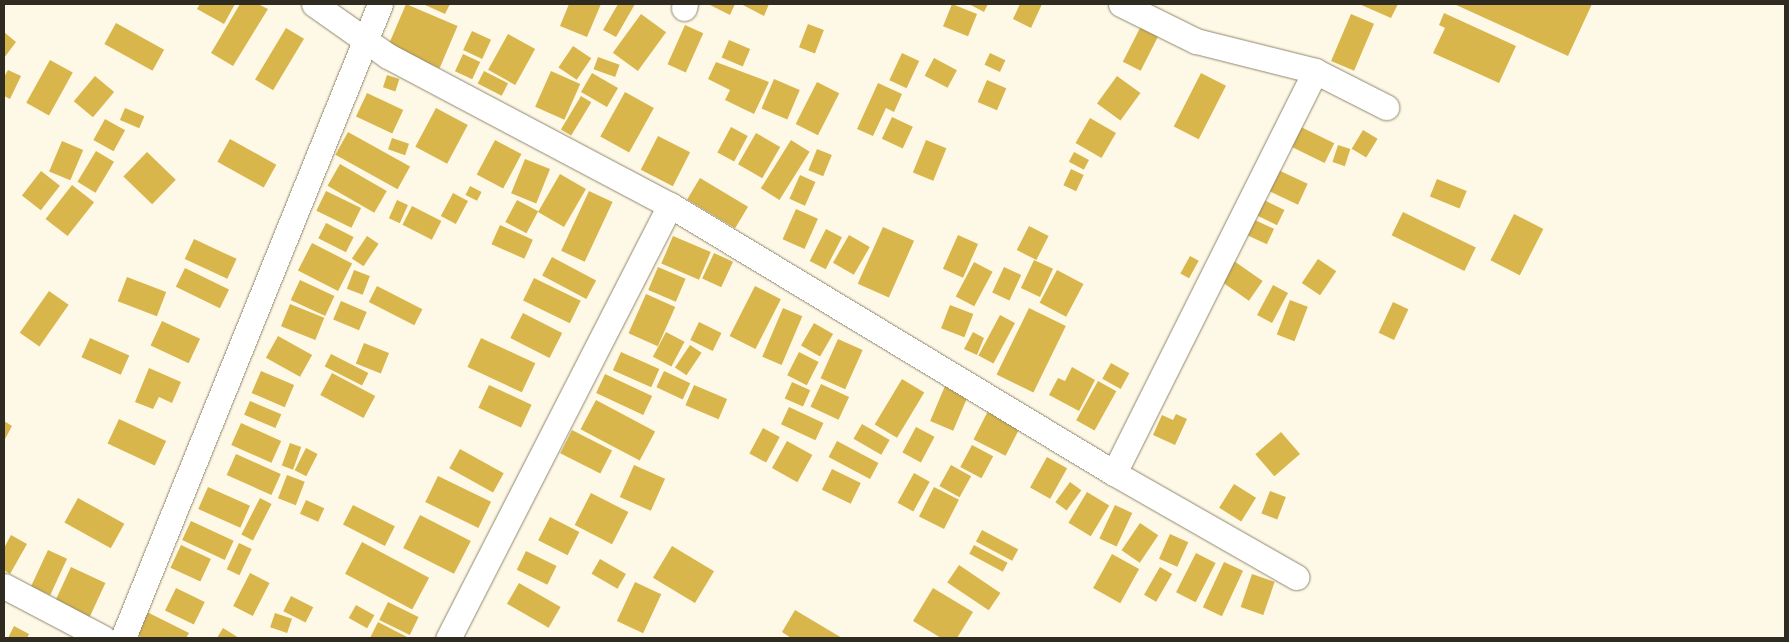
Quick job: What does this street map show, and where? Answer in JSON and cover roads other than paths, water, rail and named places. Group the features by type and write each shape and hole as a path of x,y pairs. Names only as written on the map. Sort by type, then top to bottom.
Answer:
{"street":[{"path":"314,4 388,56 670,205 1114,473 1296,577"},
{"path":"123,638 380,4"},
{"path":"1121,4 1196,41 1315,71 1386,107"},
{"path":"1114,473 1315,71"},
{"path":"448,638 670,205"},
{"path":"4,586 103,638"}]}
